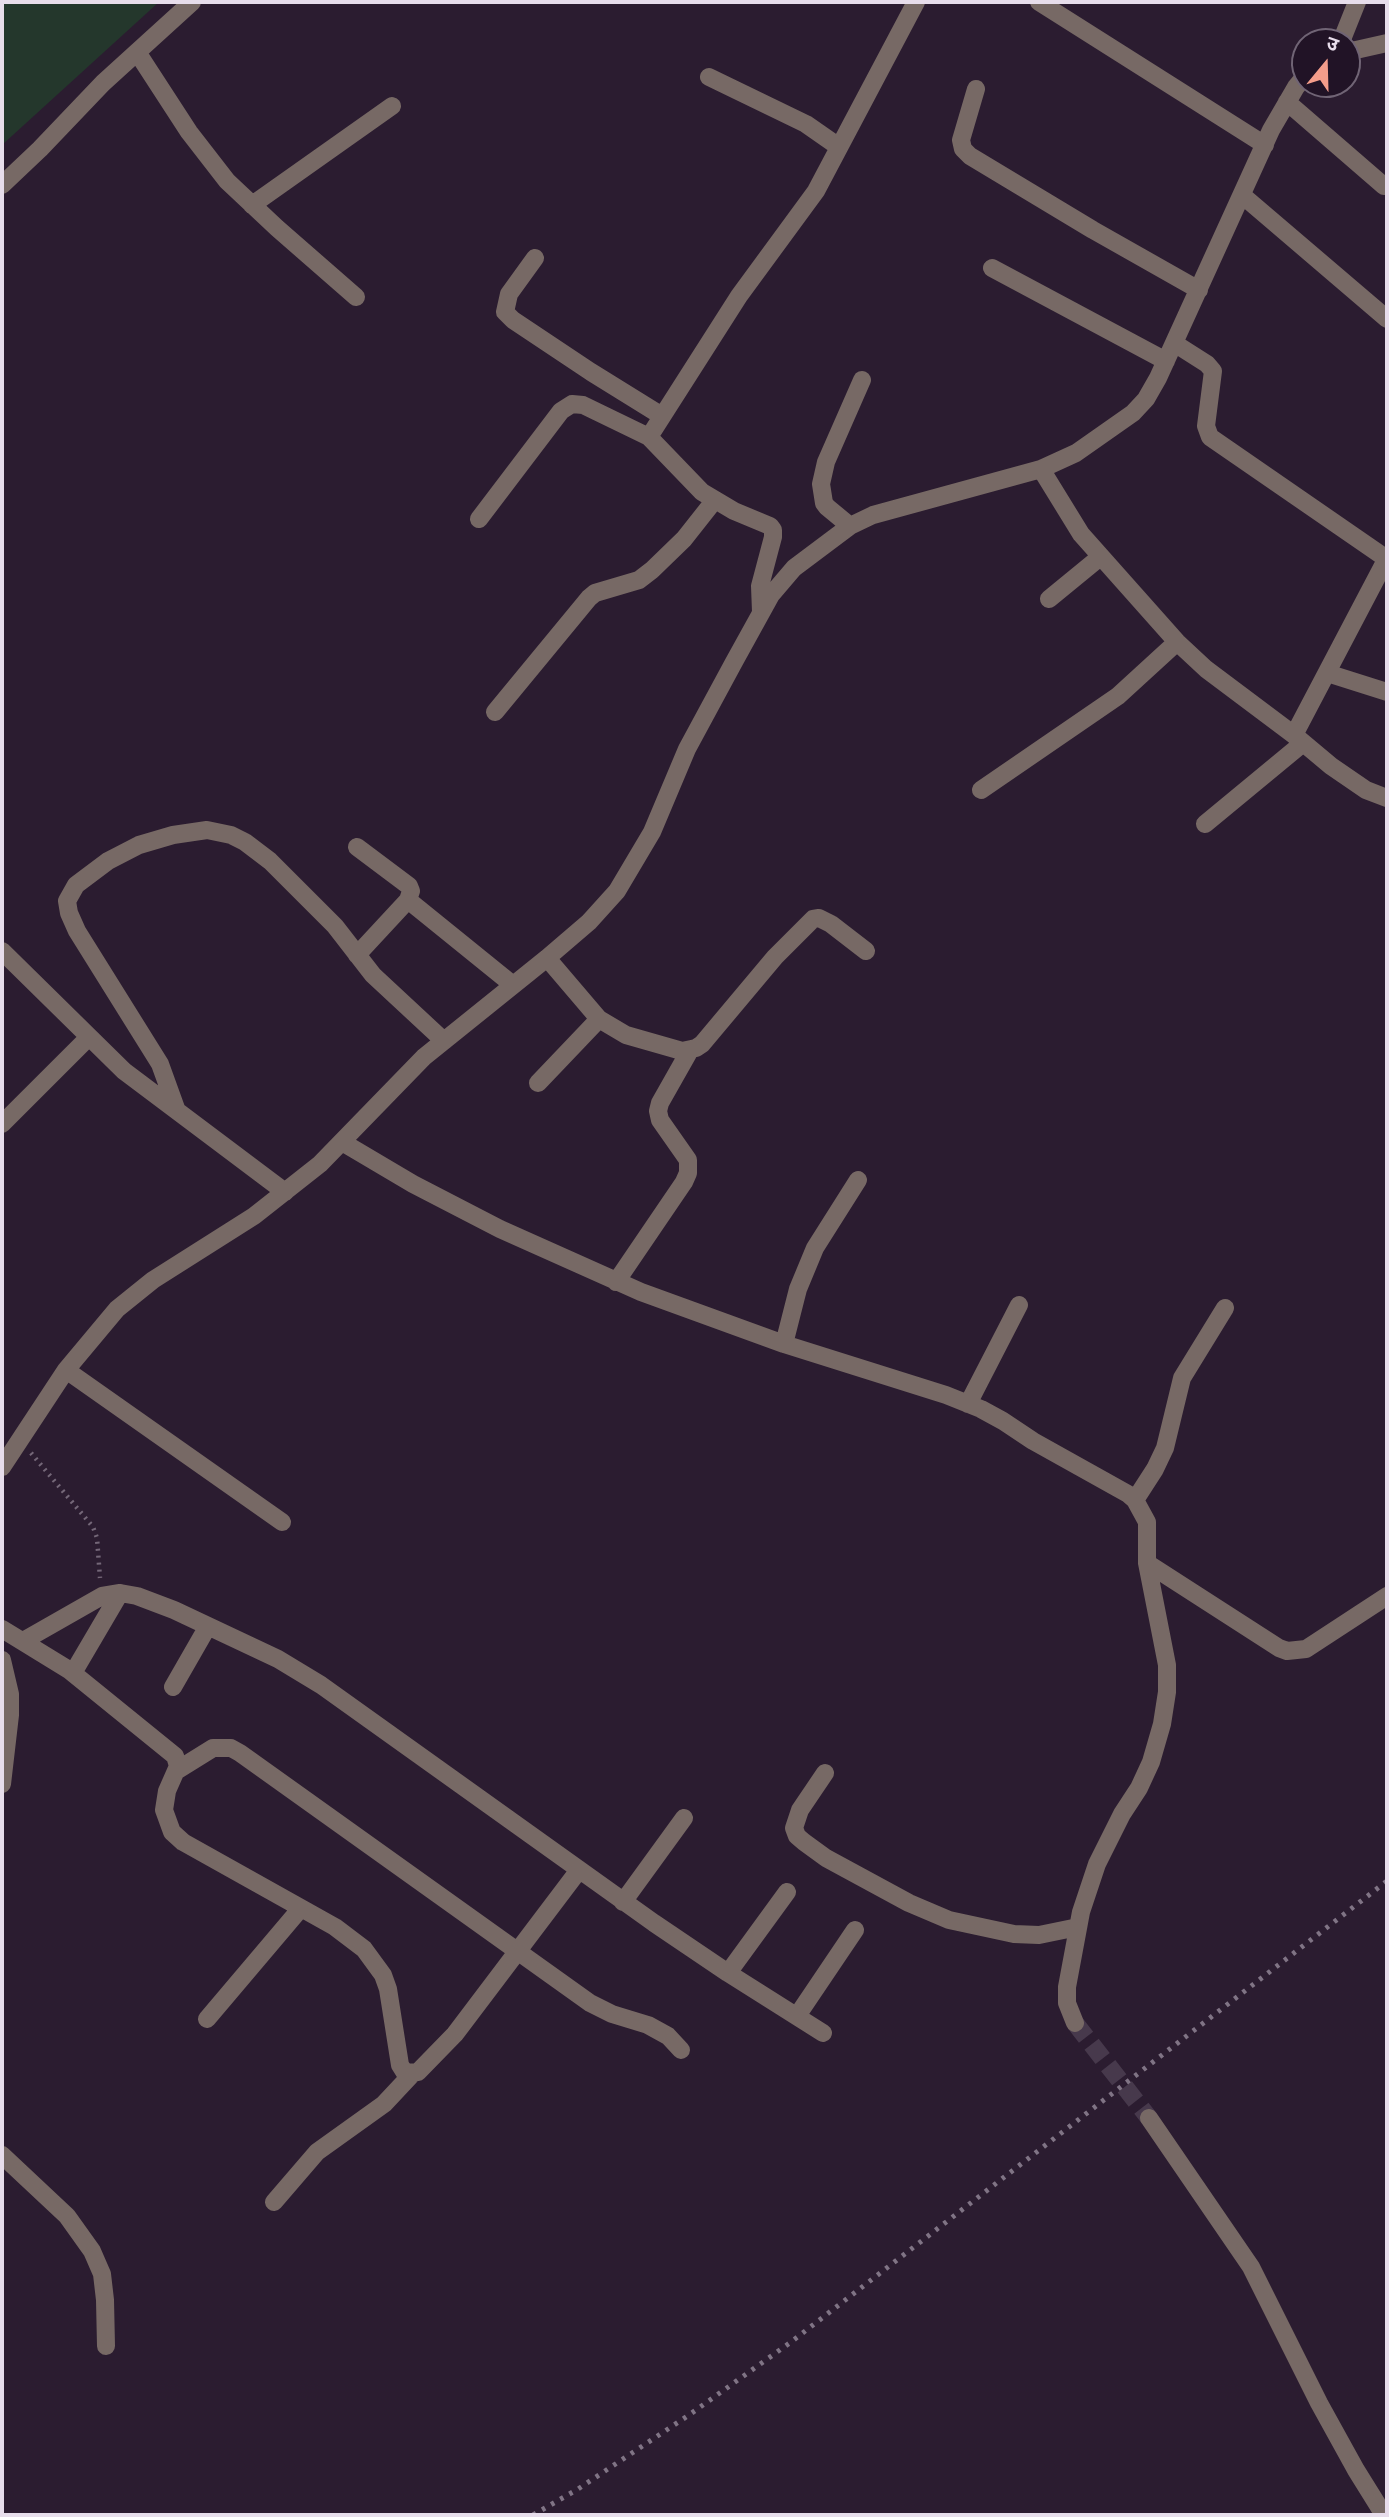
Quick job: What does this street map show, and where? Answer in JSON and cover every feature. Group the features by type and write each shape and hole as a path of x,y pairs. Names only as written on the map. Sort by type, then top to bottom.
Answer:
{"street":[{"path":"2,185 137,52 192,2"},
{"path":"649,436 738,296 816,191 916,2"},
{"path":"1039,2 1265,145"},
{"path":"1347,28 1357,2"},
{"path":"1361,49 1387,43"},
{"path":"137,52 189,132 227,181 356,297"},
{"path":"709,77 806,124 839,147"},
{"path":"976,89 961,140 963,149 970,156 1081,224 1199,290"},
{"path":"2,1467 66,1370 117,1309 153,1280 254,1216 320,1164 389,1091 444,1041 589,922 617,891 652,832 687,749 771,594 788,574 850,526 899,508 1041,469 1076,453 1133,413 1146,399 1166,361 1265,145 1291,96"},
{"path":"1287,102 1384,186"},
{"path":"252,205 392,106"},
{"path":"1242,195 1387,319"},
{"path":"536,258 509,294 505,312 591,372 662,416"},
{"path":"992,268 1166,361"},
{"path":"1174,343 1207,364 1213,371 1206,426 1210,437 1387,559 1326,673 1299,739 1205,824"},
{"path":"850,526 824,503 821,484 827,462 862,380"},
{"path":"479,519 566,407 572,404 583,405 649,436 688,480 714,500 765,523 773,530 760,586 761,612"},
{"path":"1041,469 1063,509 1100,558 1177,642 1206,669 1331,766 1366,790 1387,798"},
{"path":"495,712 589,598 595,593 639,580 652,570 684,539 714,500"},
{"path":"1049,599 1100,558"},
{"path":"981,790 1118,696 1177,642"},
{"path":"1326,673 1387,692"},
{"path":"177,1111 160,1065 69,913 67,901 76,885 108,861 139,845 173,835 207,830 231,835 271,861 335,926 373,975 444,1041"},
{"path":"357,847 409,886 411,891 408,900 357,954"},
{"path":"408,900 513,985"},
{"path":"547,958 599,1019 626,1035 669,1048 690,1050 702,1044 775,957 813,919 819,918 831,924 866,951"},
{"path":"2,951 124,1071 285,1192"},
{"path":"538,1083 599,1019"},
{"path":"2,1124 89,1037"},
{"path":"616,1282 688,1173 688,1160 660,1120 659,1111 660,1103 690,1050"},
{"path":"342,1142 412,1184 499,1230 616,1282 785,1344 968,1404 1003,1421 1135,1500 1147,1522 1147,1563 1167,1665 1167,1692 1162,1724 1151,1762 1097,1864 1078,1927 1066,1997 1075,2023"},
{"path":"785,1344 798,1289 815,1248 858,1180"},
{"path":"968,1404 1019,1305"},
{"path":"1135,1500 1165,1448 1182,1378 1225,1308"},
{"path":"66,1370 282,1522"},
{"path":"1147,1563 1287,1651 1306,1649 1387,1596"},
{"path":"73,1673 120,1593"},
{"path":"23,1641 102,1596 120,1593 153,1602 278,1659 321,1685 624,1902 728,1973 823,2033"},
{"path":"173,1687 208,1626"},
{"path":"2,1629 73,1673 172,1752 177,1759 176,1771 164,1810 172,1832 183,1842 301,1908 351,1938 364,1949 383,1975 392,2004 400,2065 405,2073 413,2073"},
{"path":"2,1660 10,1694 2,1784"},
{"path":"176,1771 213,1748 231,1748 590,2003 612,2014 659,2030 676,2042 681,2050"},
{"path":"825,1773 800,1810 794,1828 797,1836 804,1842 843,1868 909,1903 949,1920 1039,1936 1078,1927"},
{"path":"624,1902 684,1818"},
{"path":"274,2202 317,2152 384,2104 455,2034 579,1870"},
{"path":"728,1973 787,1892"},
{"path":"207,2019 301,1908"},
{"path":"797,2016 855,1930"},
{"path":"1149,2118 1251,2267 1319,2403 1384,2515"},
{"path":"2,2155 67,2216 92,2251 102,2274 106,2346"}],"path":[{"path":"19,1439 93,1527 97,1538 102,1596"}],"green space":[{"path":"2,2 159,2 2,145"}],"tunnel":[{"path":"1075,2023 1149,2118"}],"railway":[{"path":"533,2515 578,2489 689,2415 791,2342 1387,1881"}]}
